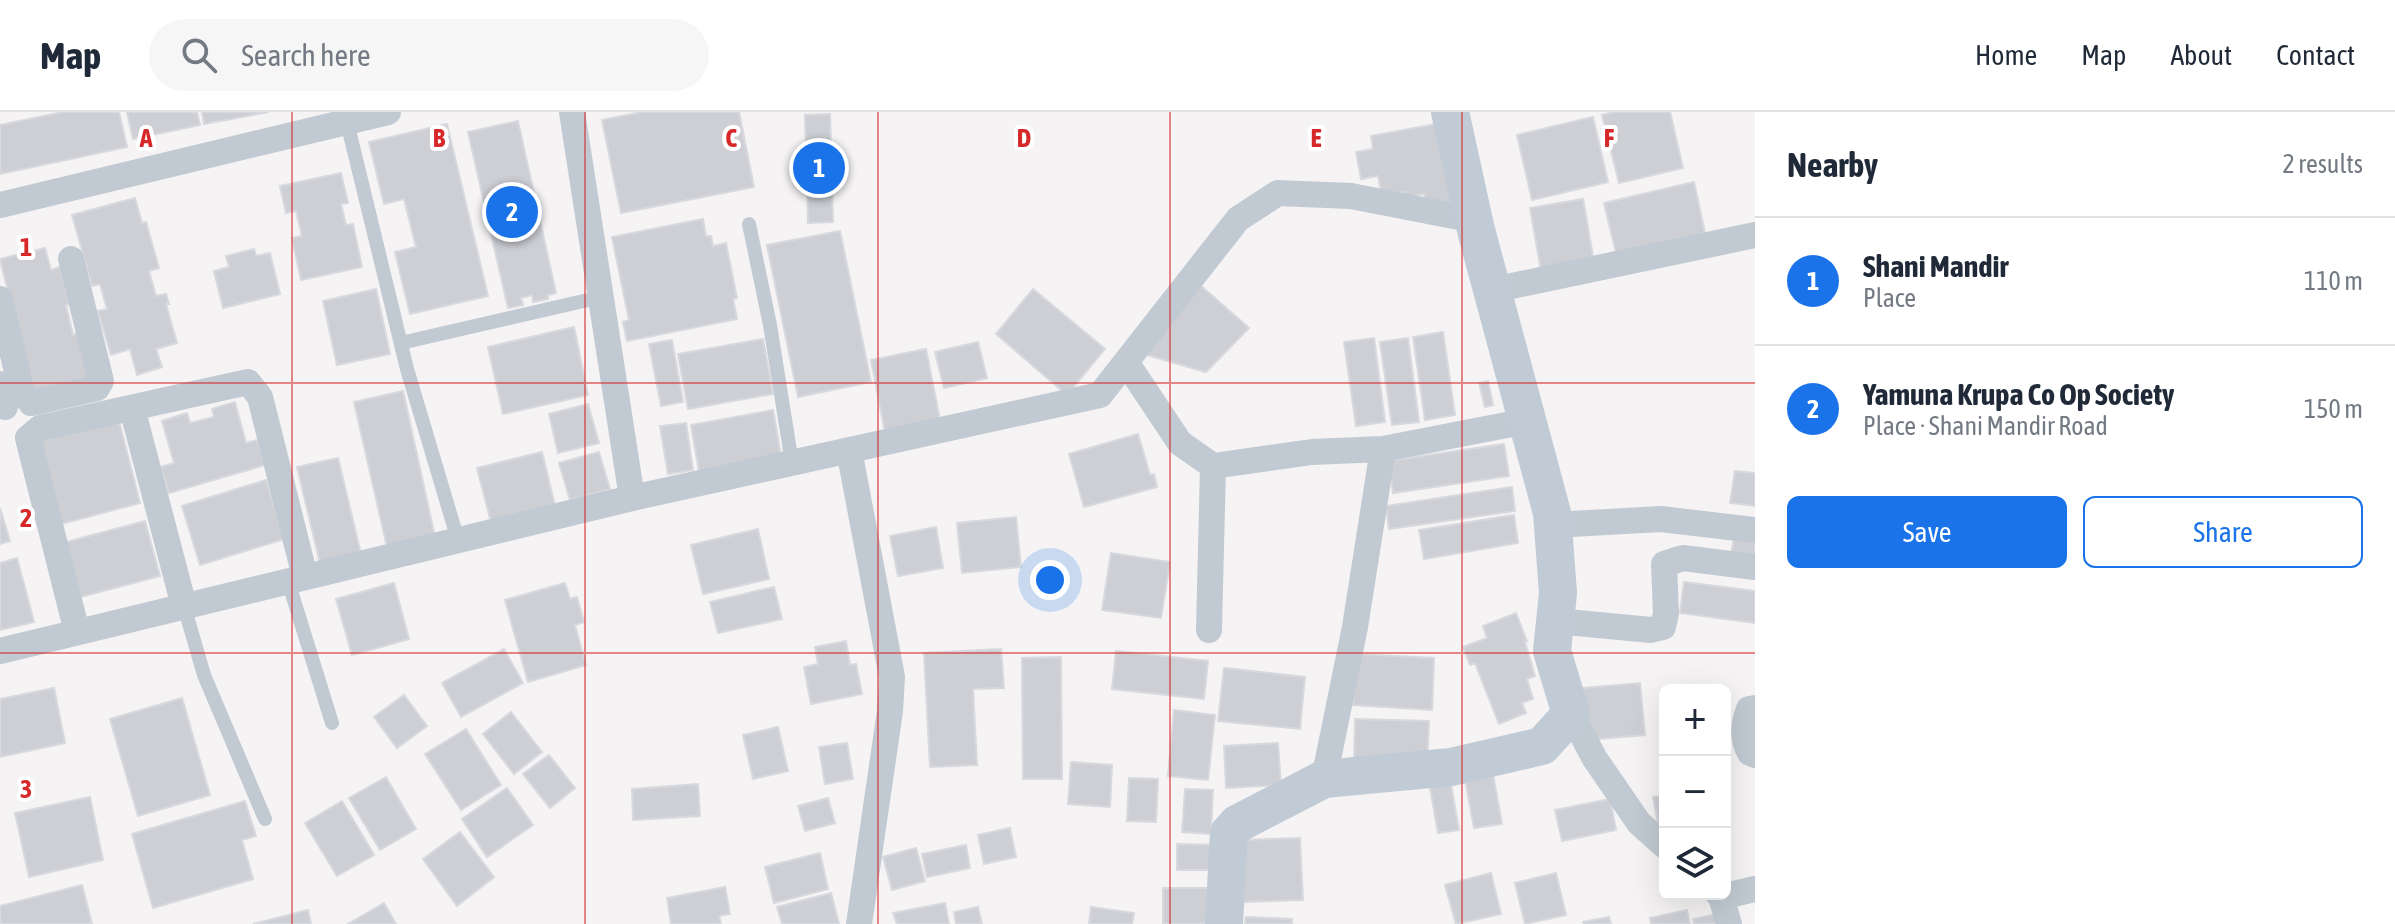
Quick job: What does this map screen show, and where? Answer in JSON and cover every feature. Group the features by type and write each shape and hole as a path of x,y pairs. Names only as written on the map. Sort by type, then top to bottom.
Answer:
{"street":[{"path":"0,205 388,112"},
{"path":"572,112 632,498"},
{"path":"1450,112 1474,220 1552,513 1558,593 1552,651 1571,714 1595,759 1639,823 1659,841"},
{"path":"0,651 632,498 1100,395 1238,219 1278,193 1351,196 1474,220"},
{"path":"1493,290 1755,235"},
{"path":"0,299 21,389 31,403 97,388 101,381 71,259"},
{"path":"1126,362 1180,443 1213,466 1312,452 1383,449 1527,421"},
{"path":"70,634 28,438 40,428 248,382 260,397 297,579"},
{"path":"132,408 184,606"},
{"path":"1324,779 1355,627 1383,449"},
{"path":"849,450 892,677 890,711 859,924"},
{"path":"1209,630 1213,466"},
{"path":"1553,525 1661,519 1755,530"},
{"path":"37,528 70,634"},
{"path":"1556,621 1651,630 1663,627 1666,613 1664,564 1683,558 1755,567"},
{"path":"1755,708 1749,709 1743,726 1747,748 1755,755"},
{"path":"1224,924 1229,833 1237,824 1324,779 1451,767 1542,746 1571,714"},
{"path":"1731,894 1755,889"},
{"path":"1720,900 1729,924"}],"lane":[{"path":"347,122 401,343 458,540"},
{"path":"749,224 770,325 792,463"},
{"path":"401,343 601,297"},
{"path":"297,579 332,723"},
{"path":"184,606 204,675 265,819"}],"building":[{"path":"63,112 119,112 127,147 0,174 0,125"},
{"path":"127,112 197,112 200,125 133,139"},
{"path":"202,112 269,112 204,124"},
{"path":"642,112 739,112 754,187 621,213 602,120"},
{"path":"1614,112 1670,112 1683,168 1619,183 1602,115"},
{"path":"830,114 833,222 808,223 805,115"},
{"path":"1593,117 1608,182 1532,200 1517,135"},
{"path":"518,121 556,293 548,295 548,299 533,302 532,295 521,298 523,305 508,308 468,132"},
{"path":"1441,123 1452,205 1427,210 1424,194 1406,197 1405,192 1382,196 1378,176 1361,179 1356,152 1373,149 1371,136"},
{"path":"447,124 488,296 410,314 395,252 416,247 404,199 384,204 369,142"},
{"path":"341,173 348,203 341,204 346,225 353,224 362,267 301,280 292,238 302,236 296,211 286,213 280,186"},
{"path":"1694,182 1705,233 1616,253 1604,203"},
{"path":"135,198 142,223 146,222 159,268 149,271 156,296 166,294 177,343 156,349 162,367 137,375 130,349 111,355 98,311 107,309 100,284 92,286 72,215"},
{"path":"1583,199 1594,262 1541,271 1530,208"},
{"path":"703,219 706,236 711,236 713,246 726,243 737,298 733,299 737,319 627,341 623,322 629,320 612,237"},
{"path":"840,231 871,382 798,397 767,245"},
{"path":"45,248 51,270 60,267 73,335 83,332 96,381 34,397 0,259"},
{"path":"254,249 256,256 270,253 280,294 223,308 214,271 229,267 226,256"},
{"path":"1199,284 1249,328 1206,372 1140,353"},
{"path":"376,289 390,354 337,365 323,301"},
{"path":"1033,289 1105,349 1067,395 996,334"},
{"path":"574,327 588,395 503,414 488,347"},
{"path":"1443,332 1455,415 1425,420 1413,337"},
{"path":"1374,338 1385,422 1356,426 1344,342"},
{"path":"1408,338 1419,422 1392,425 1380,342"},
{"path":"763,339 773,394 688,409 678,354"},
{"path":"672,340 683,402 661,406 649,344"},
{"path":"978,342 987,378 944,388 935,352"},
{"path":"926,349 940,420 885,432 871,360"},
{"path":"1488,381 1493,405 1485,407 1479,383"},
{"path":"403,391 435,537 387,547 354,402"},
{"path":"235,402 246,443 257,440 265,465 169,493 161,467 174,463 162,421 187,413 190,423 214,417 212,409"},
{"path":"588,404 599,443 558,453 549,414"},
{"path":"773,410 782,462 700,477 691,425"},
{"path":"119,421 140,503 57,525 36,442"},
{"path":"686,423 693,470 668,474 660,426"},
{"path":"1138,434 1150,475 1154,474 1157,487 1084,507 1069,454"},
{"path":"1504,444 1509,476 1393,493 1388,461"},
{"path":"542,452 557,514 493,530 477,468"},
{"path":"599,452 610,489 570,500 559,463"},
{"path":"338,458 361,554 320,563 297,467"},
{"path":"1735,471 1755,473 1755,506 1730,503"},
{"path":"266,480 284,539 200,565 182,506"},
{"path":"1512,487 1515,511 1389,529 1386,506"},
{"path":"0,508 10,541 0,544"},
{"path":"1514,515 1518,543 1424,559 1419,530"},
{"path":"1016,517 1021,567 962,573 957,523"},
{"path":"145,521 160,576 73,599 59,544"},
{"path":"936,527 943,568 898,576 890,536"},
{"path":"758,529 769,579 703,594 691,545"},
{"path":"1735,532 1755,536 1755,565 1730,561"},
{"path":"1111,553 1170,562 1161,618 1102,610"},
{"path":"17,558 34,622 0,630 0,563"},
{"path":"1684,582 1755,591 1755,623 1680,613"},
{"path":"394,583 409,639 352,655 336,599"},
{"path":"565,583 570,599 577,597 584,622 575,625 586,665 528,682 505,600"},
{"path":"774,587 782,619 718,633 710,602"},
{"path":"1516,613 1527,641 1535,676 1527,679 1533,699 1522,703 1526,713 1499,724 1475,663 1470,665 1463,647 1487,638 1483,626"},
{"path":"846,641 850,665 856,664 862,694 811,704 804,667 818,664 815,647"},
{"path":"504,649 523,683 461,717 442,683"},
{"path":"1001,649 1004,688 973,689 977,765 930,767 924,653"},
{"path":"1116,651 1208,661 1204,699 1112,689"},
{"path":"1355,654 1434,658 1432,710 1353,705"},
{"path":"1061,657 1062,779 1023,779 1022,658"},
{"path":"1224,668 1305,677 1300,729 1218,721"},
{"path":"1640,683 1645,735 1588,740 1583,688"},
{"path":"54,688 65,743 0,757 0,699"},
{"path":"404,695 427,726 397,748 374,717"},
{"path":"182,698 210,795 138,816 110,719"},
{"path":"1174,710 1215,715 1208,780 1168,776"},
{"path":"511,712 542,752 514,774 483,734"},
{"path":"1355,719 1429,721 1427,764 1354,762"},
{"path":"778,727 788,771 753,779 743,735"},
{"path":"466,729 501,785 461,810 425,754"},
{"path":"847,743 853,779 825,784 819,747"},
{"path":"1278,743 1281,785 1226,788 1224,746"},
{"path":"549,755 575,788 550,808 523,774"},
{"path":"1071,762 1112,765 1110,807 1068,804"},
{"path":"1493,774 1502,824 1474,828 1465,779"},
{"path":"386,777 416,829 380,850 349,798"},
{"path":"1129,778 1158,779 1156,822 1127,821"},
{"path":"1450,779 1459,830 1438,833 1429,782"},
{"path":"698,784 700,816 633,820 632,789"},
{"path":"507,788 533,825 487,857 462,819"},
{"path":"1185,789 1213,790 1211,834 1182,832"},
{"path":"1659,796 1659,829 1653,797"},
{"path":"90,797 103,860 29,877 15,813"},
{"path":"828,798 835,823 805,831 798,806"},
{"path":"1610,799 1616,830 1562,841 1555,810"},
{"path":"245,801 256,836 242,840 253,879 153,908 132,834"},
{"path":"342,801 374,855 337,876 305,823"},
{"path":"1010,828 1016,857 984,864 978,835"},
{"path":"460,832 494,877 457,906 423,859"},
{"path":"1300,838 1303,900 1244,902 1242,840"},
{"path":"1177,844 1219,845 1219,870 1177,870"},
{"path":"966,845 970,868 927,877 922,854"},
{"path":"916,848 925,881 892,890 883,857"},
{"path":"820,853 828,889 774,903 765,867"},
{"path":"1491,873 1501,914 1456,924 1445,885"},
{"path":"1556,873 1566,915 1525,924 1515,883"},
{"path":"82,885 92,924 0,924 0,906"},
{"path":"725,887 730,914 719,916 721,924 671,924 667,898"},
{"path":"1163,888 1215,888 1214,924 1163,924"},
{"path":"831,893 839,924 782,924 777,907"},
{"path":"384,903 396,924 348,924"},
{"path":"945,903 949,924 897,924 893,913"},
{"path":"978,907 982,924 956,924 954,912"},
{"path":"1091,907 1134,913 1132,924 1089,924"},
{"path":"308,910 311,924 253,924"},
{"path":"1687,910 1690,924 1651,924 1650,918"},
{"path":"1717,914 1720,924 1694,924 1693,919"},
{"path":"1246,917 1292,919 1292,924 1245,924"},
{"path":"1609,917 1611,924 1583,922"}],"place":[{"name":"Shani Mandir","path":"819,168"},
{"name":"Yamuna Krupa Co Op Society","path":"512,212"}]}
